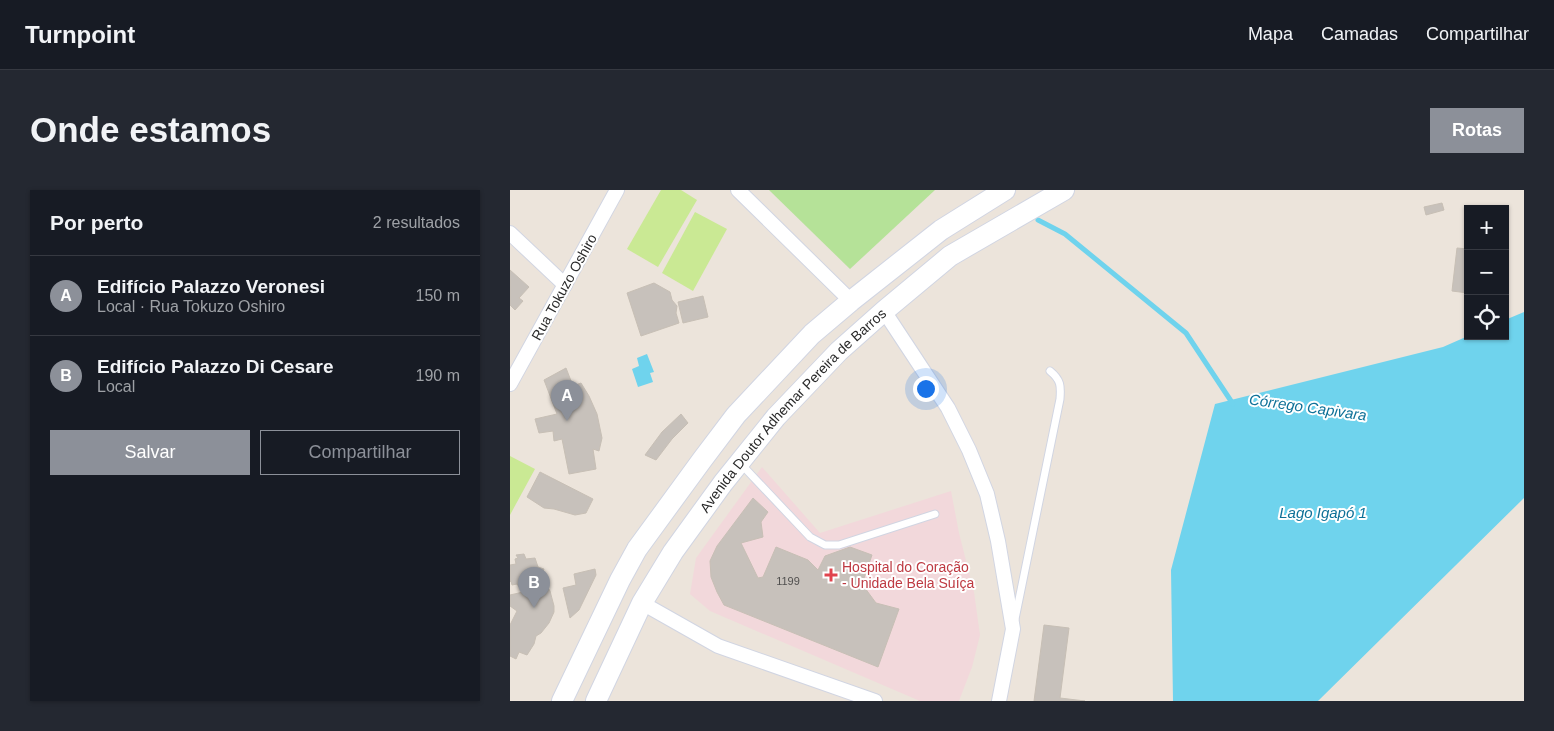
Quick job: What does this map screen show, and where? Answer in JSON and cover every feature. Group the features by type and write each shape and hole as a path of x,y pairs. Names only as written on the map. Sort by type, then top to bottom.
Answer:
{"street":[{"name":"Rua Tokuzo Oshiro","path":"510,384 617,190"},
{"path":"738,190 851,301"},
{"path":"562,701 620,580 637,549 742,408 812,334 851,301 941,230 1005,190"},
{"name":"Avenida Doutor Adhemar Pereira de Barros","path":"596,701 642,603 673,552 739,462 782,410 840,351 884,311 950,256 1064,190"},
{"path":"510,233 564,286"},
{"path":"884,311 948,408 969,450 987,494 998,541 1013,629 999,701"},
{"path":"642,603 718,646 875,701"}],"lane":[{"path":"1013,629 1060,399 1061,385 1058,378 1050,372"},
{"path":"739,462 810,537 825,545 839,545 935,514"}],"shaded area":[{"name":"Hospital do Coração - Unidade Bela Suíça","path":"762,467 820,533 951,491 959,533 974,592 980,635 972,667 959,701 920,701 710,611 690,594 696,558"}],"green space":[{"path":"661,190 681,190 697,200 658,267 627,249"},
{"path":"769,190 935,190 850,269"},
{"path":"695,212 727,229 693,291 662,273"},
{"path":"510,456 535,469 510,515"}],"water":[{"name":"Lago Igapó 1","path":"1524,312 1524,498 1318,701 1173,701 1171,570 1215,404 1443,347 1464,338 1464,340 1509,340 1509,318"},
{"path":"647,354 654,372 650,373 653,382 638,387 632,369 639,366 637,358"}],"building":[{"path":"1442,203 1444,210 1426,215 1424,207"},
{"path":"1457,248 1464,249 1464,292 1452,291"},
{"path":"510,270 529,287 519,298 523,301 515,310 510,305"},
{"path":"654,283 670,292 672,300 677,306 676,313 679,323 641,336 627,293"},
{"path":"703,296 708,317 683,323 678,302"},
{"path":"566,368 573,386 581,383 589,396 597,414 602,438 599,451 593,449 596,469 569,474 562,439 554,441 553,431 539,433 535,419 557,414 544,380"},
{"path":"681,414 688,423 672,439 656,460 645,455 662,432"},
{"path":"540,472 593,499 586,513 575,515 544,508 527,497"},
{"path":"753,498 768,512 761,522 763,537 741,543 758,578 763,577 776,547 808,560 818,570 825,556 850,547 872,555 862,584 876,603 899,609 878,667 724,605 711,577 710,561 717,546"},
{"path":"524,554 526,559 535,558 538,567 544,569 541,577 550,591 554,612 549,623 536,636 534,644 527,655 519,652 516,659 510,656 510,625 517,611 510,606 510,595 523,592 517,584 512,585 510,582 510,565 516,564 515,559 518,558 516,555"},
{"path":"595,569 596,575 579,610 570,618 563,588 576,585 574,574"},
{"path":"1044,625 1069,628 1060,698 1085,701 1034,701"}],"waterway":[{"name":"Córrego Capivara","path":"1038,220 1065,234 1186,333 1233,404"}],"place":[{"name":"Edifício Palazzo Veronesi","path":"567,421"},
{"name":"Hospital do Coração - Unidade Bela Suíça","path":"831,575"},
{"name":"Edifício Palazzo Di Cesare","path":"534,608"}]}
